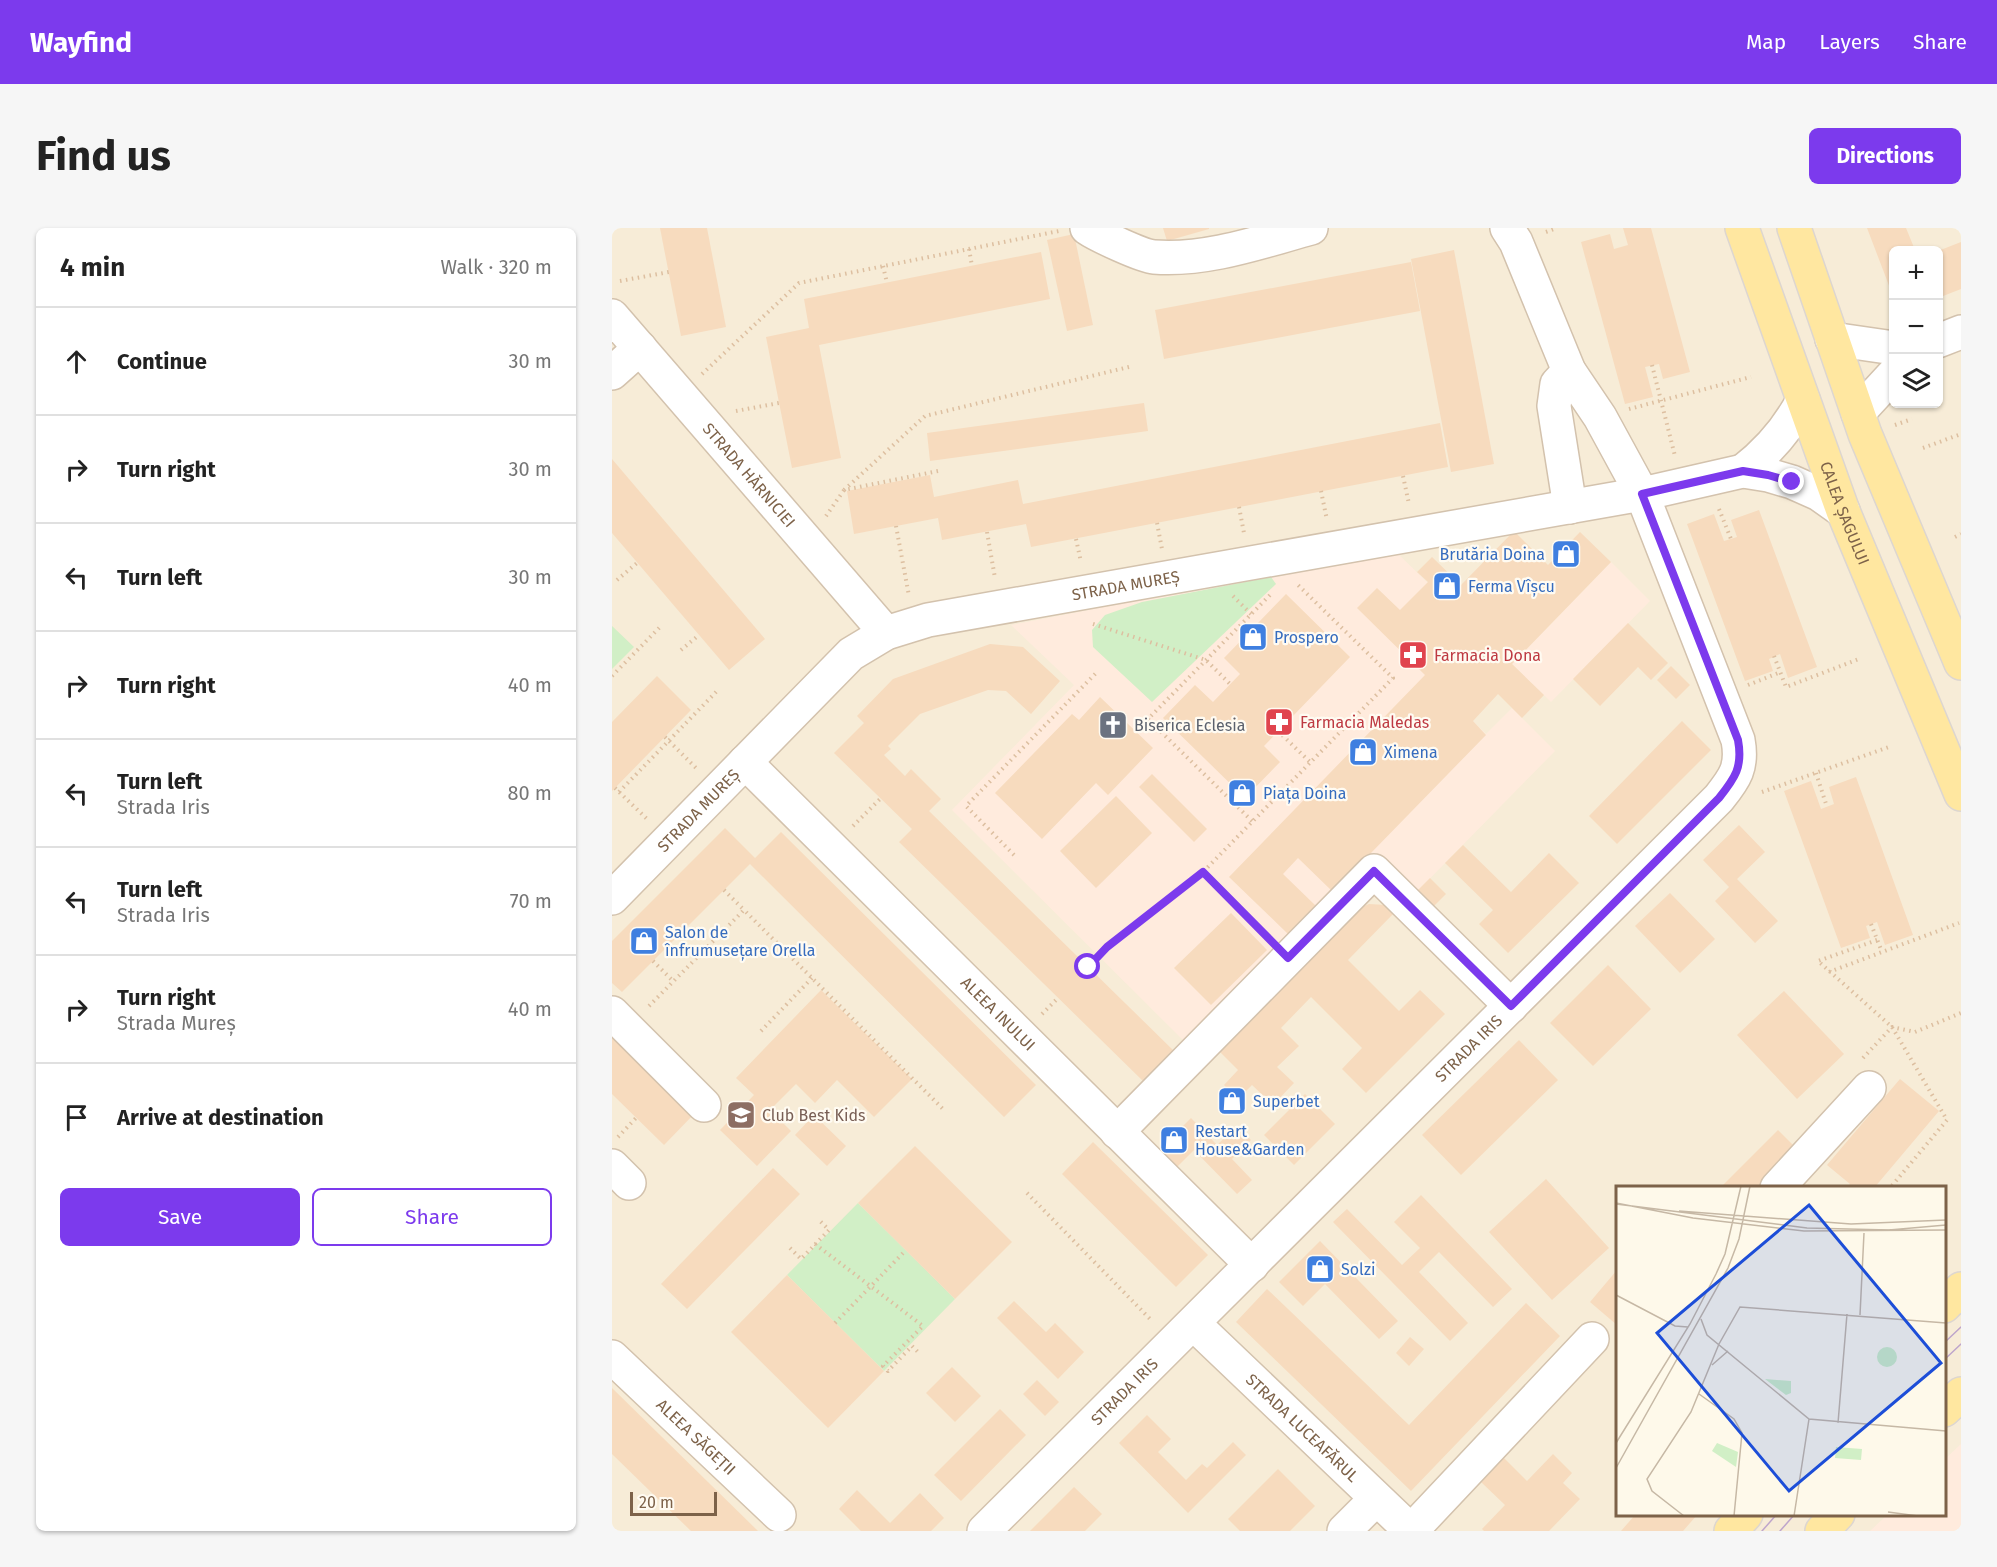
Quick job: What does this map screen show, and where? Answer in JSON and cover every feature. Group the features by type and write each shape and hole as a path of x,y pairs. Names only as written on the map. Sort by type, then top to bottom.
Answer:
{"main road":[{"name":"CALEA ȘAGULUI","path":"1742,228 1844,511 1961,794"},
{"path":"1794,228 1858,413 1961,663"},
{"path":"1946,1304 1961,1289"},
{"path":"1946,1408 1961,1394"},
{"path":"1731,1531 1745,1516"},
{"path":"1822,1531 1837,1516"}],"street":[{"path":"1074,229 1096,234 1151,257 1202,255 1311,228"},
{"name":"STRADA IRIS","path":"984,1531 1719,798 1733,780 1739,767 1741,754 1738,740 1642,494 1600,417 1569,371 1516,243 1507,228"},
{"name":"STRADA HĂRNICIEI","path":"612,316 886,633"},
{"path":"1943,339 1961,332"},
{"path":"1832,339 1889,347"},
{"path":"612,373 640,348"},
{"path":"1569,371 1557,384 1554,406 1570,507"},
{"path":"1858,413 1889,378"},
{"name":"STRADA MUREȘ","path":"1743,471 1777,440 1792,421 1803,400"},
{"name":"STRADA MUREȘ","path":"612,898 851,654 886,633 928,620 1642,494 1743,471 1792,482 1844,511"},
{"name":"ALEEA INULUI","path":"746,762 1251,1265"},
{"path":"1118,1132 1374,871 1511,1006"},
{"path":"619,1021 704,1105"},
{"path":"1779,1186 1869,1088"},
{"name":"STRADA LUCEAFĂRUL","path":"1184,1334 1411,1531"},
{"path":"1411,1531 1592,1339"},
{"name":"ALEEA SĂGEȚII","path":"612,1357 779,1515"},
{"path":"1344,1531 1376,1499"}],"path":[{"path":"702,375 799,283 1074,229"},
{"path":"969,249 972,266"},
{"path":"883,266 887,283"},
{"path":"620,281 669,272"},
{"path":"1652,365 1676,462"},
{"path":"826,516 844,490 925,416 1133,366"},
{"path":"1600,417 1751,377"},
{"path":"735,412 779,403"},
{"path":"1923,448 1961,434"},
{"path":"844,490 938,471"},
{"path":"1403,476 1410,510"},
{"path":"1321,491 1328,526"},
{"path":"1716,501 1731,539"},
{"path":"1239,507 1246,542"},
{"path":"1157,523 1164,558"},
{"path":"896,526 910,602"},
{"path":"987,532 995,578"},
{"path":"1955,537 1961,534"},
{"path":"1076,539 1083,574"},
{"path":"617,580 637,563"},
{"path":"1088,967 1107,947 1203,872 1392,678 1297,584"},
{"path":"1252,821 1148,719 1274,591"},
{"path":"1087,622 1206,660 1230,684"},
{"path":"612,676 660,627"},
{"path":"681,650 699,635"},
{"path":"1774,657 1786,687 1859,659"},
{"path":"1014,855 966,806 1098,671"},
{"path":"648,820 617,790 717,691"},
{"path":"1278,731 1310,762"},
{"path":"667,739 697,770"},
{"path":"1755,794 1892,746"},
{"path":"1816,773 1827,807"},
{"path":"832,848 880,799"},
{"path":"1203,872 1288,958"},
{"path":"724,890 943,1109"},
{"path":"619,1021 673,981 744,910"},
{"path":"1829,972 1959,922"},
{"path":"1871,924 1882,952"},
{"path":"1818,961 1877,940"},
{"path":"653,961 673,981"},
{"path":"761,1031 812,978"},
{"path":"1870,1051 1892,1027 1915,1032 1961,1013"},
{"path":"612,1143 636,1118"},
{"path":"1027,1193 1184,1334"},
{"path":"790,1248 801,1259 829,1230 818,1219"},
{"path":"815,1244 923,1326 883,1366 888,1371 912,1346 920,1354"},
{"path":"835,1323 906,1250"}],"shaded area":[{"path":"612,228 1961,228 1961,1531 612,1531"},
{"name":"Piața Doina","path":"1395,551 1490,643 1443,692 1486,734 1512,708 1555,751 1398,911 1372,886 1201,1058 952,810 1074,685 1011,625"},
{"path":"1611,562 1650,601 1551,702 1512,664"},
{"path":"1961,1444 1961,1531 1870,1531 1886,1516 1946,1516 1946,1458"}],"green space":[{"path":"1271,577 1276,584 1152,702 1093,647 1092,630 1105,615 1142,602"},
{"path":"612,626 634,647 612,669"},
{"path":"858,1203 955,1299 884,1371 787,1275"}],"building":[{"path":"660,228 707,228 726,327 681,336"},
{"path":"1163,228 1209,228 1209,229 1167,241"},
{"path":"1623,228 1651,228 1690,372 1663,379 1659,364 1645,367 1653,397 1625,404 1581,242 1610,234 1614,249 1628,245"},
{"path":"1867,228 1906,228 1913,246 1889,246 1889,286"},
{"path":"1074,234 1093,325 1067,331 1047,240"},
{"path":"1961,242 1961,289 1943,296 1943,249"},
{"path":"1454,250 1494,464 1451,472 1411,259"},
{"path":"1041,252 1050,299 819,345 841,458 792,468 766,337 809,328 804,299"},
{"path":"1411,262 1420,311 1164,359 1155,310"},
{"path":"1144,403 1148,431 930,461 927,433"},
{"path":"1440,423 1448,467 1031,547 1026,524 942,540 938,518 854,534 847,491 930,475 934,497 1018,480 1023,504"},
{"path":"612,459 765,639 729,670 612,533"},
{"path":"1759,510 1817,667 1788,678 1780,654 1769,659 1773,671 1745,681 1687,524 1714,514 1724,541 1737,537 1731,520"},
{"path":"1514,531 1548,565 1580,532 1611,562 1512,664 1544,695 1522,718 1498,694 1473,721 1486,735 1333,892 1298,858 1283,874 1316,906 1288,934 1229,877 1425,675 1357,608 1377,588 1400,610 1428,582 1417,572 1432,557 1461,585"},
{"path":"1286,594 1350,657 1264,746 1280,762 1245,798 1163,718 1195,685 1213,702 1240,674 1224,658"},
{"path":"1628,623 1668,663 1651,680 1638,667 1600,706 1573,679"},
{"path":"990,644 1023,647 1060,681 1031,714 1006,691 988,690 920,714 888,746 891,749 884,755 905,776 911,769 941,799 929,811 1174,1051 1144,1082 899,842 912,829 834,753 864,723 857,716 893,679"},
{"path":"1671,666 1690,685 1676,699 1657,680"},
{"path":"657,676 691,710 612,791 612,722"},
{"path":"1100,697 1153,748 1108,795 1096,783 1042,839 995,793 1072,714 1079,720"},
{"path":"1682,721 1711,750 1617,844 1589,816"},
{"path":"1152,774 1207,829 1194,842 1139,787"},
{"path":"1856,777 1913,935 1885,945 1877,922 1866,926 1870,938 1841,948 1784,791 1811,781 1821,809 1834,804 1829,787"},
{"path":"1116,796 1152,833 1096,888 1060,851"},
{"path":"1739,825 1765,852 1737,879 1778,921 1755,943 1715,901 1729,887 1703,860"},
{"path":"725,828 755,858 781,832 1036,1085 1004,1117 750,864 622,992 612,983 612,941"},
{"path":"1463,845 1511,892 1549,853 1579,883 1508,953 1479,924 1493,910 1445,863"},
{"path":"1430,878 1446,894 1429,911 1413,895"},
{"path":"1670,893 1715,939 1680,973 1635,926"},
{"path":"1369,904 1386,905 1396,911 1348,960 1399,1011 1420,990 1445,1014 1366,1093 1342,1069 1362,1048 1311,997 1281,1028 1299,1046 1277,1067 1294,1083 1273,1105 1252,1085 1238,1099 1224,1085 1238,1070 1217,1049 1355,910"},
{"path":"1231,913 1267,950 1211,1005 1174,968"},
{"path":"1608,965 1651,1009 1593,1066 1550,1023"},
{"path":"821,990 912,1079 874,1117 837,1080 815,1103 796,1084 770,1110 791,1131 757,1166 720,1130 754,1095 736,1078"},
{"path":"1784,991 1844,1054 1797,1099 1737,1035"},
{"path":"612,1032 695,1113 664,1145 612,1094"},
{"path":"1519,1040 1558,1080 1461,1175 1422,1135"},
{"path":"1900,1079 1939,1111 1876,1186 1848,1186 1850,1184 1827,1165"},
{"path":"1305,1094 1335,1124 1294,1165 1264,1135"},
{"path":"814,1115 846,1146 827,1166 795,1135"},
{"path":"1191,1118 1217,1145 1237,1126 1251,1140 1232,1159 1252,1180 1237,1194 1194,1150 1170,1174 1152,1157"},
{"path":"1778,1130 1797,1149 1760,1186 1722,1186"},
{"path":"1093,1142 1208,1255 1176,1287 1062,1174"},
{"path":"915,1146 1012,1242 955,1299 858,1203"},
{"path":"773,1168 800,1194 687,1309 661,1284"},
{"path":"1546,1179 1609,1248 1552,1300 1489,1232"},
{"path":"1421,1195 1512,1289 1493,1307 1439,1252 1419,1272 1468,1323 1450,1341 1333,1222 1347,1209 1402,1265 1420,1248 1394,1222"},
{"path":"1320,1241 1398,1321 1379,1339 1325,1284 1303,1306 1279,1282"},
{"path":"1616,1271 1616,1324 1590,1302"},
{"path":"787,1275 884,1371 828,1428 731,1332"},
{"path":"1267,1289 1409,1425 1526,1303 1560,1336 1411,1491 1236,1322"},
{"path":"1014,1301 1046,1332 1055,1323 1084,1352 1058,1379 997,1318"},
{"path":"1410,1337 1424,1349 1409,1366 1396,1353"},
{"path":"952,1367 981,1396 955,1422 926,1393"},
{"path":"1037,1380 1059,1402 1045,1416 1023,1394"},
{"path":"612,1388 758,1531 691,1531 612,1454"},
{"path":"1000,1409 1026,1435 961,1501 934,1475"},
{"path":"1147,1415 1171,1439 1158,1452 1186,1480 1202,1464 1207,1468 1233,1442 1246,1455 1188,1513 1119,1443"},
{"path":"1553,1454 1572,1473 1563,1483 1580,1499 1549,1531 1484,1531 1482,1529 1505,1505 1481,1482 1504,1458 1527,1481"},
{"path":"1278,1469 1315,1506 1290,1531 1240,1531 1228,1519"},
{"path":"1074,1487 1102,1514 1085,1531 1030,1531"},
{"path":"857,1490 890,1523 920,1493 944,1518 931,1531 861,1531 839,1509"},
{"path":"1634,1516 1696,1516 1683,1531 1621,1531"}],"tram line":[{"path":"1946,1341 1961,1327"},
{"path":"1946,1358 1961,1344"},
{"path":"1762,1531 1775,1516"},
{"path":"1780,1531 1793,1516"}],"place":[{"name":"Brutăria Doina","path":"1566,554"},
{"name":"Ferma Vîșcu","path":"1447,586"},
{"name":"Prospero","path":"1253,637"},
{"name":"Farmacia Dona","path":"1413,655"},
{"name":"Farmacia Maledas","path":"1279,722"},
{"name":"Biserica Eclesia","path":"1113,725"},
{"name":"Ximena","path":"1363,752"},
{"name":"Piața Doina","path":"1242,793"},
{"name":"Salon de înfrumusețare Orella","path":"644,941"},
{"name":"Superbet","path":"1232,1101"},
{"name":"Club Best Kids","path":"741,1115"},
{"name":"Restart House&Garden","path":"1174,1140"},
{"name":"Solzi","path":"1320,1269"}],"route":[{"path":"1088,967 1107,947 1203,872 1288,958 1374,871 1511,1006 1719,798 1733,780 1739,767 1741,754 1738,740 1642,494 1743,471 1792,482"}]}
